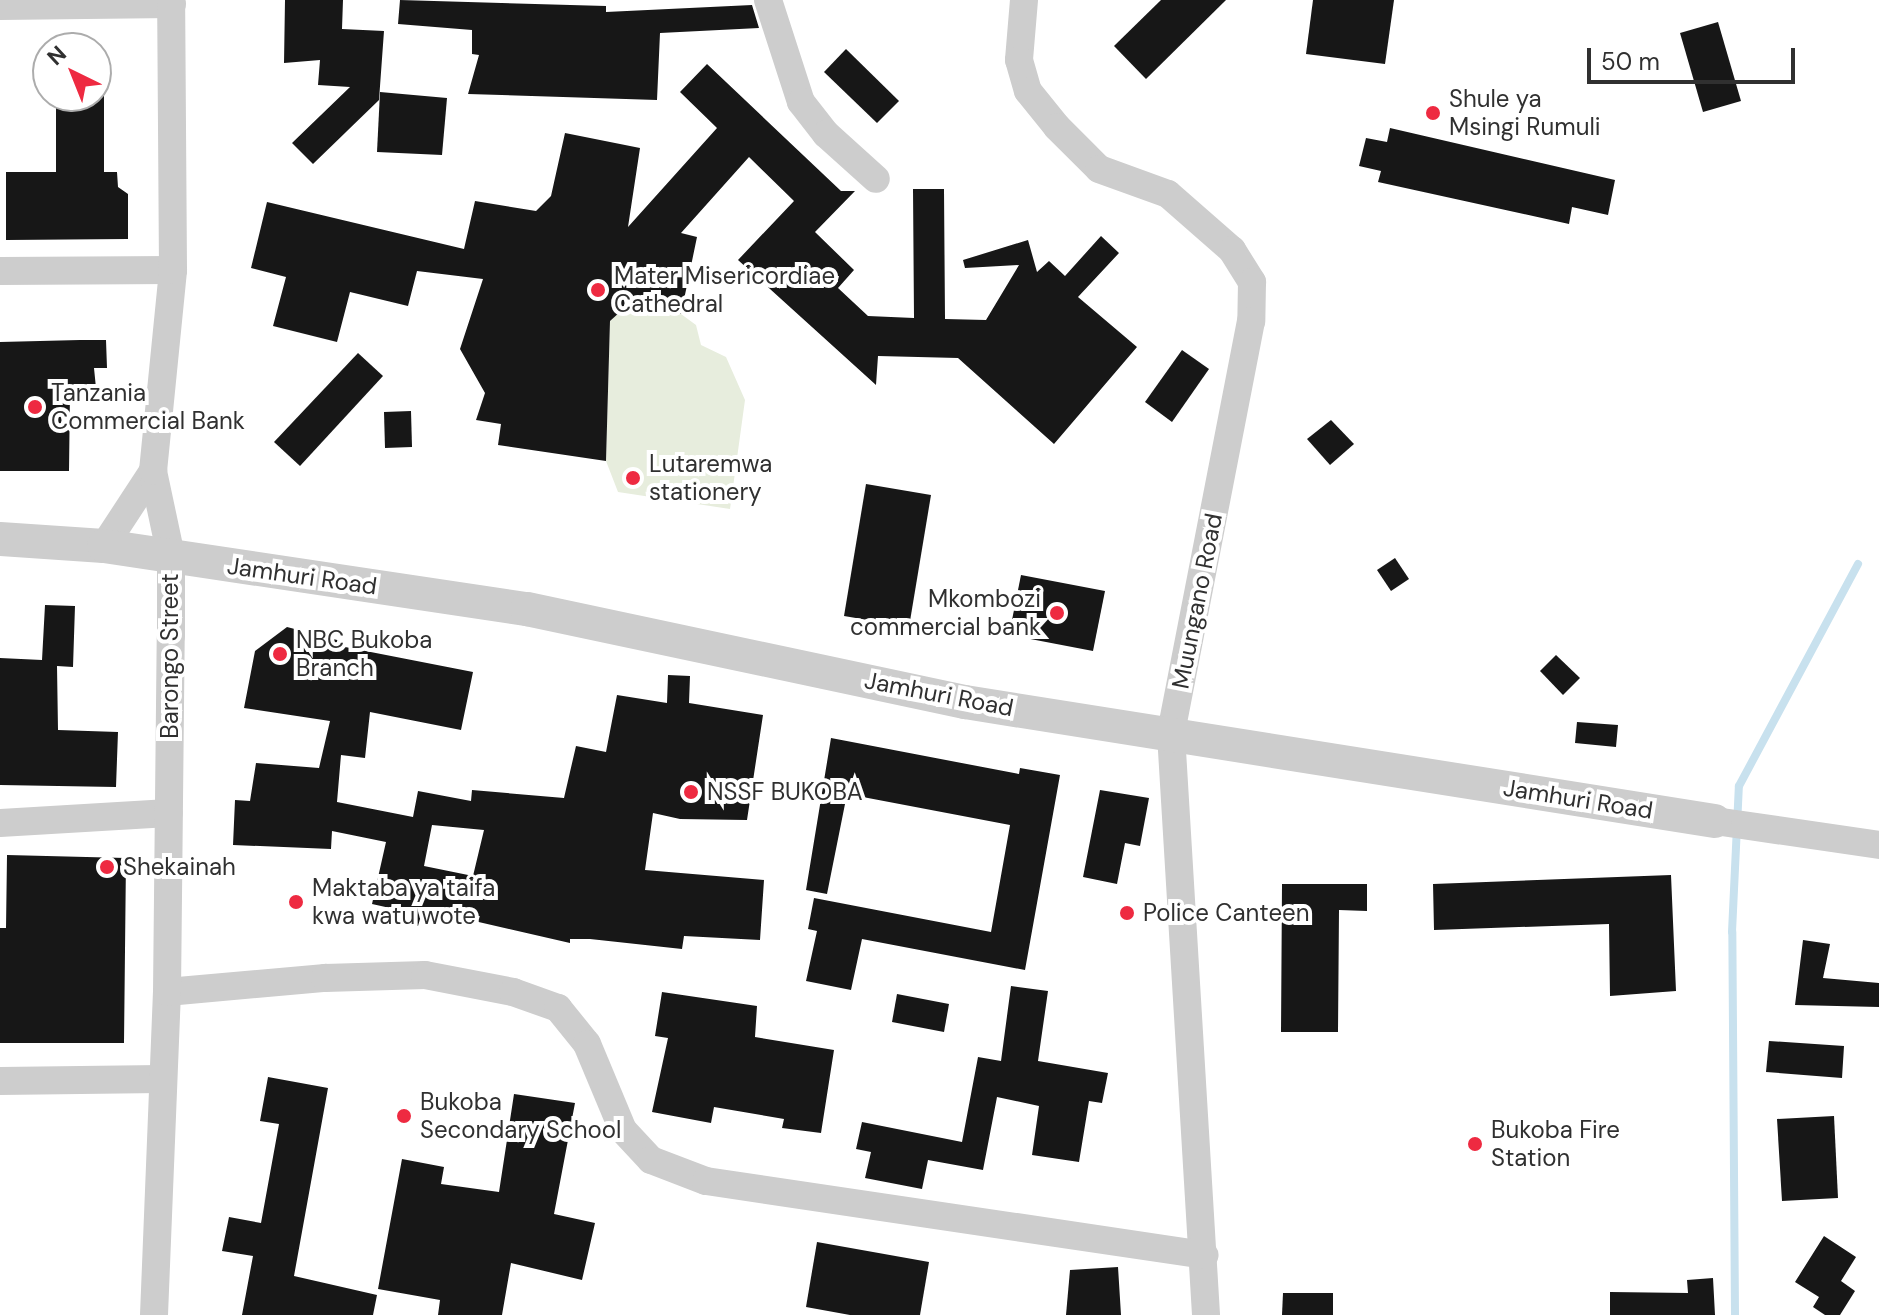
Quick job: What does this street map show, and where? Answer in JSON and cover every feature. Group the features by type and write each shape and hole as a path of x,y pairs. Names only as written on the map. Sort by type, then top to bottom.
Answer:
{"street":[{"path":"768,0 801,102 826,134 876,179"},
{"name":"Muungano Road","path":"1024,0 1019,60 1028,91 1099,169 1168,194 1232,250 1252,282 1251,321 1171,734 1205,1255 1206,1315"},
{"path":"0,6 171,2"},
{"name":"Barongo Street","path":"154,1315 161,1079 167,992 171,556 153,471 173,270 171,2"},
{"path":"0,271 173,270"},
{"path":"104,546 153,471"},
{"name":"Jamhuri Road","path":"0,539 104,546 527,609 965,702 1879,845"},
{"path":"0,823 169,813"},
{"path":"167,992 325,978 425,975 513,992 558,1008 587,1044 623,1130 651,1160 706,1181 1205,1255"},
{"path":"0,1081 161,1079"}],"green space":[{"path":"628,305 681,314 696,325 701,345 726,357 745,400 730,509 618,492 606,461 610,321"}],"building":[{"path":"285,0 343,0 342,29 384,31 379,100 313,164 292,143 350,87 318,85 320,60 284,63"},
{"path":"400,0 606,6 606,12 752,5 759,28 660,33 657,100 468,94 479,55 472,54 472,30 398,24"},
{"path":"1161,0 1226,0 1146,79 1114,46"},
{"path":"1313,0 1394,0 1385,64 1306,54"},
{"path":"1718,22 1741,101 1703,112 1680,33"},
{"path":"846,49 899,101 877,123 824,72"},
{"path":"707,64 841,191 855,191 815,232 854,270 838,288 868,316 914,318 913,189 944,189 945,319 986,320 1019,265 965,268 963,260 1028,240 1037,272 1049,261 1065,276 1101,236 1119,253 1078,297 1137,347 1054,444 958,358 878,356 876,385 738,260 794,201 749,157 681,233 697,237 681,314 630,303 610,321 606,461 498,445 501,424 476,420 485,393 460,349 483,279 417,271 408,306 350,292 337,342 273,326 286,277 251,268 267,202 464,249 475,201 536,211 551,196 565,133 640,148 628,227 717,128 680,92"},
{"path":"380,92 447,98 442,155 377,152"},
{"path":"56,112 104,112 104,172 117,172 118,187 128,194 128,239 6,240 6,172 56,172"},
{"path":"1390,128 1615,180 1608,215 1572,207 1569,224 1378,182 1381,171 1359,166 1366,138 1387,142"},
{"name":"Tanzania Commercial Bank","path":"106,340 107,368 94,368 96,388 70,391 69,471 0,471 0,342"},
{"path":"1182,350 1209,369 1172,422 1145,402"},
{"path":"358,353 383,376 300,466 274,442"},
{"path":"411,411 412,447 385,448 384,412"},
{"path":"1331,420 1354,444 1330,465 1307,439"},
{"path":"866,484 931,495 909,627 844,616"},
{"path":"1395,558 1409,579 1391,591 1377,570"},
{"name":"Mkombozi commercial bank","path":"1021,575 1105,591 1093,651 1009,635"},
{"path":"45,605 75,606 73,667 57,666 58,730 118,732 116,787 0,785 0,658 42,660"},
{"path":"287,627 341,641 340,646 473,672 461,730 370,712 365,758 341,755 337,802 413,817 418,791 471,801 472,790 564,798 576,746 606,752 617,695 667,703 668,675 690,676 689,703 763,715 747,820 680,819 653,813 645,870 764,880 760,940 684,936 682,949 590,939 570,939 570,943 444,914 442,924 420,919 418,926 396,922 399,910 372,904 386,842 332,831 331,849 233,845 235,800 250,801 256,763 319,768 330,721 244,708 255,651","holes":["432,825 484,830 473,876 424,866"]},
{"path":"1556,655 1580,678 1563,695 1540,671"},
{"path":"1577,722 1618,725 1616,747 1575,743"},
{"path":"831,738 1019,774 1020,768 1060,775 1025,970 862,939 851,990 806,981 817,931 808,929 814,898 991,932 1010,825 847,794 827,894 806,890"},
{"path":"1100,790 1149,798 1140,846 1125,843 1117,884 1083,877"},
{"path":"7,855 126,858 124,1043 0,1043 0,928 6,928"},
{"path":"1671,875 1676,991 1610,996 1609,924 1434,930 1433,884"},
{"path":"1282,884 1367,884 1367,911 1339,910 1338,1032 1281,1032"},
{"path":"1803,940 1830,944 1823,978 1879,983 1879,1007 1795,1005"},
{"path":"1011,986 1048,991 1038,1061 1108,1073 1102,1103 1089,1101 1079,1162 1032,1155 1039,1106 997,1097 983,1170 928,1160 922,1189 865,1178 871,1152 856,1149 862,1122 962,1142 978,1057 1001,1061"},
{"path":"662,992 757,1006 755,1037 834,1050 821,1133 782,1128 784,1119 714,1107 711,1123 652,1112 668,1038 655,1036"},
{"path":"897,994 949,1004 944,1032 892,1022"},
{"path":"1769,1041 1844,1046 1842,1078 1766,1072"},
{"path":"268,1077 328,1088 294,1276 377,1295 373,1315 242,1315 253,1256 222,1251 229,1217 261,1223 279,1124 260,1121"},
{"path":"514,1094 575,1103 554,1214 595,1223 582,1280 511,1263 502,1315 438,1315 440,1300 378,1289 402,1159 444,1167 441,1184 499,1192"},
{"path":"1834,1116 1838,1198 1782,1201 1777,1119"},
{"path":"1824,1236 1856,1257 1841,1281 1855,1291 1840,1315 1825,1315 1813,1307 1819,1297 1795,1282"},
{"path":"817,1242 929,1262 920,1315 850,1315 806,1307"},
{"path":"1118,1267 1121,1315 1066,1315 1070,1270"},
{"path":"1713,1278 1715,1315 1610,1315 1610,1292 1688,1293 1687,1280"},
{"path":"1283,1293 1333,1293 1333,1315 1282,1315"}],"waterway":[{"path":"1735,1315 1732,932 1739,786 1858,564"}],"place":[{"name":"Shule ya Msingi Rumuli","path":"1433,113"},
{"name":"Mater Misericordiae Cathedral","path":"598,290"},
{"name":"Tanzania Commercial Bank","path":"35,407"},
{"name":"Lutaremwa stationery","path":"633,478"},
{"name":"Mkombozi commercial bank","path":"1057,613"},
{"name":"NBC Bukoba Branch","path":"280,654"},
{"name":"NSSF BUKOBA","path":"691,792"},
{"name":"Shekainah","path":"107,867"},
{"name":"Maktaba ya taifa kwa watu wote","path":"296,902"},
{"name":"Police Canteen","path":"1127,913"},
{"name":"Bukoba Secondary School","path":"404,1116"},
{"name":"Bukoba Fire Station","path":"1475,1144"}]}
